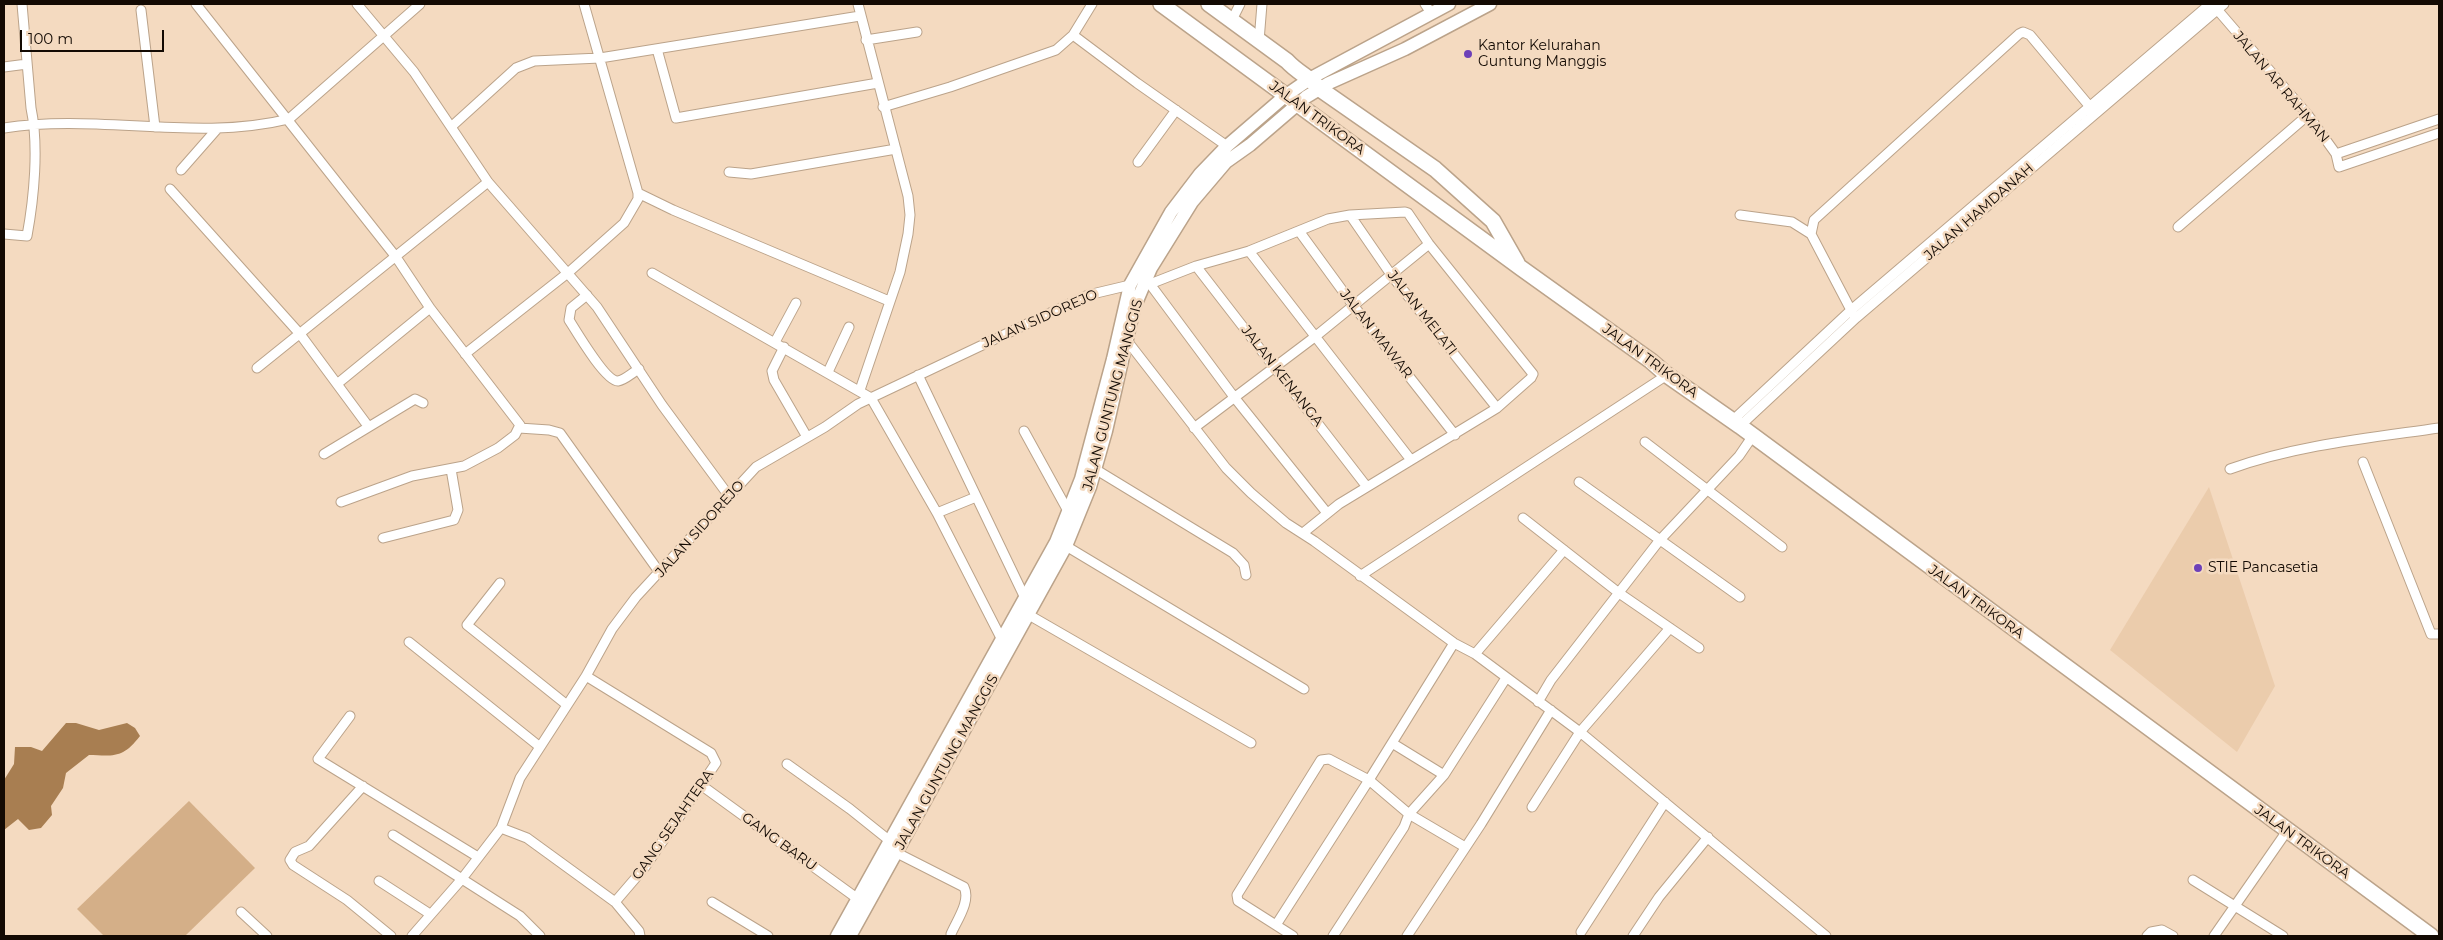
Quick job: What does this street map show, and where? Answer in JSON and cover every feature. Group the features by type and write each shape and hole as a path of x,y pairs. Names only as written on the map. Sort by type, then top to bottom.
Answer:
{"main road":[{"name":"JALAN TRIKORA","path":"1161,4 1255,71 1285,96 1299,104 1520,268 1651,361 1667,375 2431,936"},
{"name":"JALAN TRIKORA","path":"1209,4 1296,71 1435,169 1493,221 1520,268"},
{"path":"1480,238 1488,234 1493,221"}],"street":[{"path":"4,234 27,236 35,182 34,123 22,4"},
{"path":"196,4 289,119 396,257 430,308 518,421 519,428 515,435 498,448 464,466 412,476 341,502"},
{"path":"357,4 414,72 488,182 587,295 730,496"},
{"path":"4,128 34,123 217,129 269,124 289,119 420,4"},
{"path":"466,354 568,272 624,223 638,199 638,193 584,4"},
{"path":"858,4 883,107 908,196 910,215 900,272 860,390"},
{"path":"883,107 950,87 1056,50 1073,35 1092,4"},
{"path":"1232,20 1240,4"},
{"path":"1259,41 1262,4"},
{"name":"JALAN GUNTUNG MANGGIS","path":"1141,284 1175,226 1203,188 1226,162 1299,104 1316,84 1340,64 1428,8 1449,4"},
{"name":"JALAN GUNTUNG MANGGIS","path":"852,936 948,751 1002,640 1056,542 1081,479 1123,336 1141,284 1170,212 1200,174 1226,146 1285,96 1316,84 1329,83 1405,48 1490,4"},
{"name":"JALAN HAMDANAH","path":"1736,424 1853,314 2090,108 2213,6 2224,4"},
{"name":"JALAN HAMDANAH","path":"1853,314 2213,6"},
{"name":"JALAN AR RAHMAN","path":"2213,6 2308,115 2336,154 2339,167 2423,139"},
{"path":"141,10 155,127"},
{"path":"451,127 516,68 534,60 600,58 860,16"},
{"path":"866,40 917,32"},
{"path":"1811,234 1814,220 2023,32 2030,35 2090,108"},
{"path":"1073,35 1226,146"},
{"path":"657,49 676,118 878,82"},
{"path":"4,67 27,64"},
{"path":"1138,162 1176,110"},
{"path":"2178,227 2308,115"},
{"path":"2336,154 2439,119"},
{"path":"2416,127 2423,139 2439,133"},
{"path":"182,170 217,129"},
{"path":"729,172 751,174 896,149"},
{"path":"257,368 488,182"},
{"path":"170,189 300,334 368,426"},
{"path":"638,193 673,210 889,301"},
{"name":"JALAN SIDOREJO","path":"412,936 461,880 501,828 520,778 586,676 612,628 636,597 756,468 858,404 1088,295 1141,284 1196,266 1249,252 1328,219 1350,215 1408,213 1429,244"},
{"name":"JALAN MELATI","path":"1350,215 1392,276 1497,408"},
{"path":"1740,215 1792,222 1811,234 1853,314"},
{"name":"JALAN MAWAR","path":"1299,231 1353,305 1455,435"},
{"path":"1194,428 1316,336 1429,244 1533,374 1531,378 1497,408 1367,487 1327,513 1303,533"},
{"path":"1249,252 1411,460"},
{"name":"JALAN KENANGA","path":"1196,266 1367,487"},
{"path":"652,273 871,398 937,513 1002,640"},
{"path":"1141,284 1327,513"},
{"path":"587,295 571,308 569,320 589,350 609,377 615,380 620,380 639,369"},
{"path":"775,342 796,304"},
{"path":"337,384 430,308"},
{"path":"828,372 850,327"},
{"path":"1123,336 1226,468 1251,493 1286,523 1303,533 1454,644 1475,654 1580,732 1826,936"},
{"name":"JALAN GUNTUNG MANGGIS","path":"837,936 890,841 948,751 1030,615 1066,546 1095,469 1123,336"},
{"path":"784,347 772,371 774,380 807,437"},
{"path":"918,375 1025,598"},
{"path":"1360,576 1667,375"},
{"path":"324,454 415,399 423,403"},
{"path":"519,428 549,430 560,433 660,573"},
{"path":"2230,469 2264,457 2303,448 2439,428"},
{"path":"1024,432 1068,511"},
{"path":"1538,702 1551,680 1659,541 1739,456 1752,437"},
{"path":"1645,442 1706,491 1782,547"},
{"path":"2363,462 2431,634 2439,634"},
{"path":"383,538 454,520 458,510 451,469"},
{"path":"1095,469 1233,554 1244,565 1246,575"},
{"path":"1580,482 1659,541 1740,597"},
{"path":"937,513 976,496"},
{"path":"1523,518 1619,593 1699,648"},
{"path":"1066,546 1304,689"},
{"path":"1475,654 1564,550"},
{"path":"500,583 467,625 567,705"},
{"path":"1030,615 1251,743"},
{"path":"1532,807 1580,732 1670,628"},
{"path":"409,642 540,747"},
{"path":"1276,924 1454,644"},
{"name":"GANG SEJAHTERA","path":"586,676 712,753 716,764 645,867 615,902"},
{"path":"1332,936 1404,827 1409,814 1444,775 1506,678"},
{"path":"1407,936 1551,710"},
{"path":"350,716 318,759 478,858"},
{"path":"1392,743 1444,775"},
{"path":"1293,936 1238,901 1237,895 1321,760 1329,759 1369,780 1409,814 1465,847"},
{"path":"787,764 850,809 890,841"},
{"path":"362,786 309,846 296,852 290,860 293,865 347,900 391,936"},
{"name":"GANG BARU","path":"701,786 858,899"},
{"path":"1581,932 1666,802"},
{"path":"501,828 527,838 615,902 639,931 640,936"},
{"path":"2214,936 2287,831"},
{"path":"393,835 520,916 540,936"},
{"path":"1633,936 1659,897 1708,837"},
{"path":"896,853 964,887 967,893 966,900 951,934"},
{"path":"2193,880 2283,936"},
{"path":"380,881 430,914"},
{"path":"712,902 768,936"},
{"path":"240,912 267,936"},
{"path":"2148,936 2151,932 2162,930 2173,936"}],"shaded area":[{"name":"STIE Pancasetia","path":"2209,487 2275,686 2237,752 2110,650"},
{"path":"66,723 76,723 99,730 127,723 135,728 140,736 123,752 106,756 89,755 66,773 63,788 51,806 52,815 41,828 29,830 18,819 4,830 4,780 14,764 15,747 31,747 42,751"},
{"path":"189,801 255,868 185,936 104,936 77,909"}],"place":[{"name":"Kantor Kelurahan Guntung Manggis","path":"1468,54"},
{"name":"STIE Pancasetia","path":"2198,568"}]}
